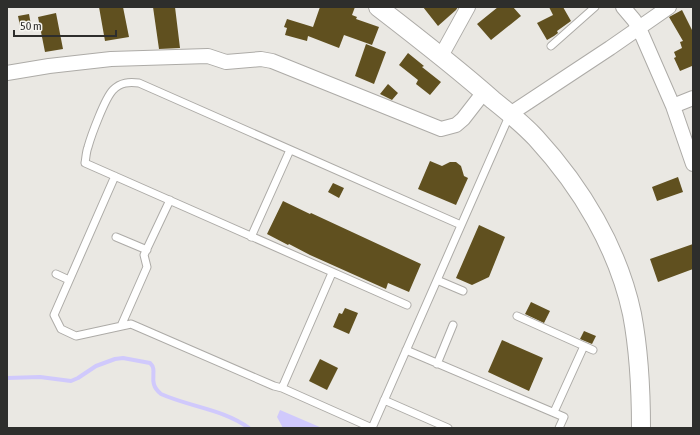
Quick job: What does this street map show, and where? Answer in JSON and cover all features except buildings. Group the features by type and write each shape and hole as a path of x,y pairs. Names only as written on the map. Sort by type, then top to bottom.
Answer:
{"street":[{"path":"378,7 441,56 535,137 552,156 583,199 608,242 632,313 638,360 641,428"},
{"path":"441,56 468,7"},
{"path":"623,7 639,28 673,106 693,164"},
{"path":"510,114 669,7"},
{"path":"7,73 49,66 111,59 208,56 226,62 262,59 272,61 441,129 456,125 460,122 484,92"},
{"path":"673,106 693,98"}],"lane":[{"path":"551,46 595,7"},
{"path":"407,306 85,163 87,148 107,98 113,90 121,84 130,82 139,83 461,225"},
{"path":"115,176 54,315 60,329 76,336 131,324 372,428 510,114"},
{"path":"251,237 290,150"},
{"path":"121,326 148,267 144,255 170,200"},
{"path":"116,237 147,250"},
{"path":"282,388 332,273"},
{"path":"56,274 69,280"},
{"path":"437,280 463,291"},
{"path":"517,316 593,350"},
{"path":"437,364 453,324"},
{"path":"554,412 584,346"},
{"path":"406,350 564,417 559,428"},
{"path":"384,400 448,428"}],"shaded area":[{"path":"280,410 322,428 283,428 277,417"}],"waterway":[{"path":"7,378 40,377 71,381 96,366 115,359 123,358 150,363 153,370 154,385 161,394 228,416 249,428"}]}
